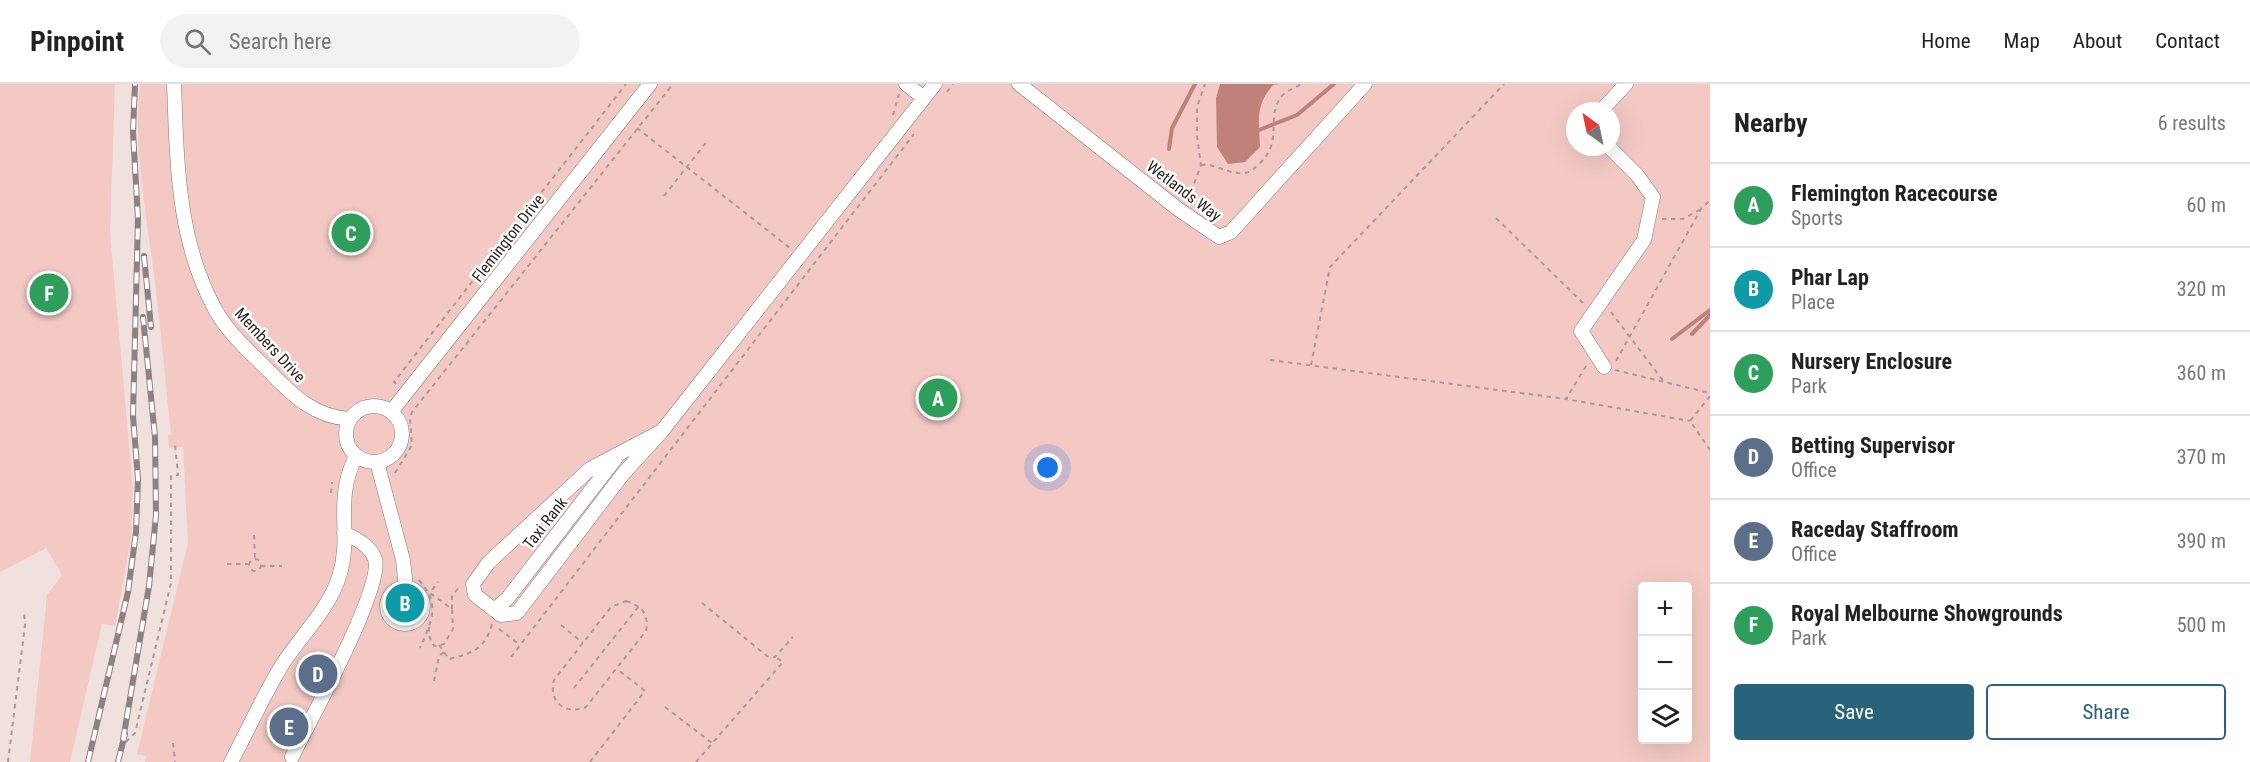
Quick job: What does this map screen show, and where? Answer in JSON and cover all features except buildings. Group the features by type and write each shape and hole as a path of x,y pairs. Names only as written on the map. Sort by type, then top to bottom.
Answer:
{"lane":[{"name":"Members Drive","path":"174,84 177,183 191,248 216,311 243,345 298,399 327,415 350,419"},
{"name":"Flemington Drive","path":"391,412 650,84"},
{"path":"662,431 590,469 489,562 473,584 475,595 490,617 517,613 623,474 662,431 935,84"},
{"name":"Wetlands Way","path":"1019,84 1178,208 1219,237 1231,232 1365,84"},
{"path":"1610,102 1626,84"},
{"path":"903,87 924,98"},
{"path":"1604,367 1581,331 1644,240 1653,197 1637,175 1618,156"},
{"path":"374,406 391,412 400,425 401,441 393,455 377,462 356,456 347,444 346,436 350,419 365,408 374,406"},
{"name":"Taxi Rank","path":"490,617 507,599 619,454"},
{"path":"231,762 282,666 321,612 332,592 342,561 344,488 356,456"},
{"path":"377,462 403,560 406,588"},
{"path":"292,758 366,605 376,574 375,560 368,548 344,533"}],"path":[{"path":"418,404 394,382 626,84"},
{"path":"394,477 395,469 412,445 410,418 418,404 673,84"},
{"path":"946,93 953,84"},
{"path":"1178,208 1194,184 1201,165 1197,137 1197,107 1205,84"},
{"path":"1201,165 1210,164 1230,173 1249,173 1273,146 1276,112 1282,95 1301,84"},
{"path":"1311,365 1330,267 1504,84"},
{"path":"893,115 903,87"},
{"path":"623,119 790,248 785,255"},
{"path":"511,657 917,131"},
{"path":"664,196 708,140"},
{"path":"1648,219 1683,219 1701,209 1710,200"},
{"path":"1690,421 1710,394 1611,369 1701,209"},
{"path":"1496,218 1593,312"},
{"path":"1601,300 1664,382"},
{"path":"1566,399 1594,354"},
{"path":"1270,360 1566,399 1690,421 1710,450"},
{"path":"126,742 135,734 171,583 171,476 178,475 175,444"},
{"path":"332,482 332,498"},
{"path":"227,564 248,564 255,558 255,535"},
{"path":"255,558 259,560 261,566"},
{"path":"248,564 253,571 261,566 282,566"},
{"path":"418,579 430,593 452,609"},
{"path":"430,593 438,582"},
{"path":"429,625 429,636 434,646 444,644 453,629 452,596 459,587"},
{"path":"420,648 434,604 430,593"},
{"path":"626,601 639,606 646,614 646,631 617,669 586,707 571,711 561,707 552,692 554,680 611,607 626,601"},
{"path":"696,762 783,662 775,657 767,656 702,603"},
{"path":"574,688 639,606"},
{"path":"8,762 25,625 24,611"},
{"path":"490,617 520,645"},
{"path":"439,645 449,659 470,654 488,640 490,617"},
{"path":"561,625 583,643"},
{"path":"775,657 793,637"},
{"path":"434,681 439,656 444,652"},
{"path":"590,762 645,691 617,669"},
{"path":"665,706 712,743"},
{"path":"173,743 175,762"}],"shaded area":[{"path":"0,84 115,84 110,233 133,488 131,538 115,626 102,624 70,762 30,762 47,595 62,575 46,548 0,572"},
{"path":"140,84 1710,84 1710,762 145,762 146,756 137,754 188,543 183,447 169,448 168,435 171,434 141,180 138,132"},
{"path":"1220,84 1280,84 1273,85 1263,100 1259,114 1260,147 1245,162 1228,164 1217,147 1216,98"}],"waterway":[{"path":"1169,149 1172,128 1195,84"},
{"path":"1259,130 1297,115 1334,84"},
{"path":"1672,339 1710,310"},
{"path":"1692,334 1710,315"}],"railway":[{"path":"88,762 128,592 136,532 138,479 133,416 138,219 133,132 135,84"},
{"path":"144,256 151,327"},
{"path":"123,740 149,586 156,515 155,437 143,317"},
{"path":"118,762 125,734"}],"place":[{"name":"Nursery Enclosure","path":"351,233"},
{"name":"Royal Melbourne Showgrounds","path":"49,293"},
{"name":"Flemington Racecourse","path":"938,398"},
{"name":"Phar Lap","path":"405,603"},
{"name":"Betting Supervisor","path":"318,674"},
{"name":"Raceday Staffroom","path":"289,727"}]}
